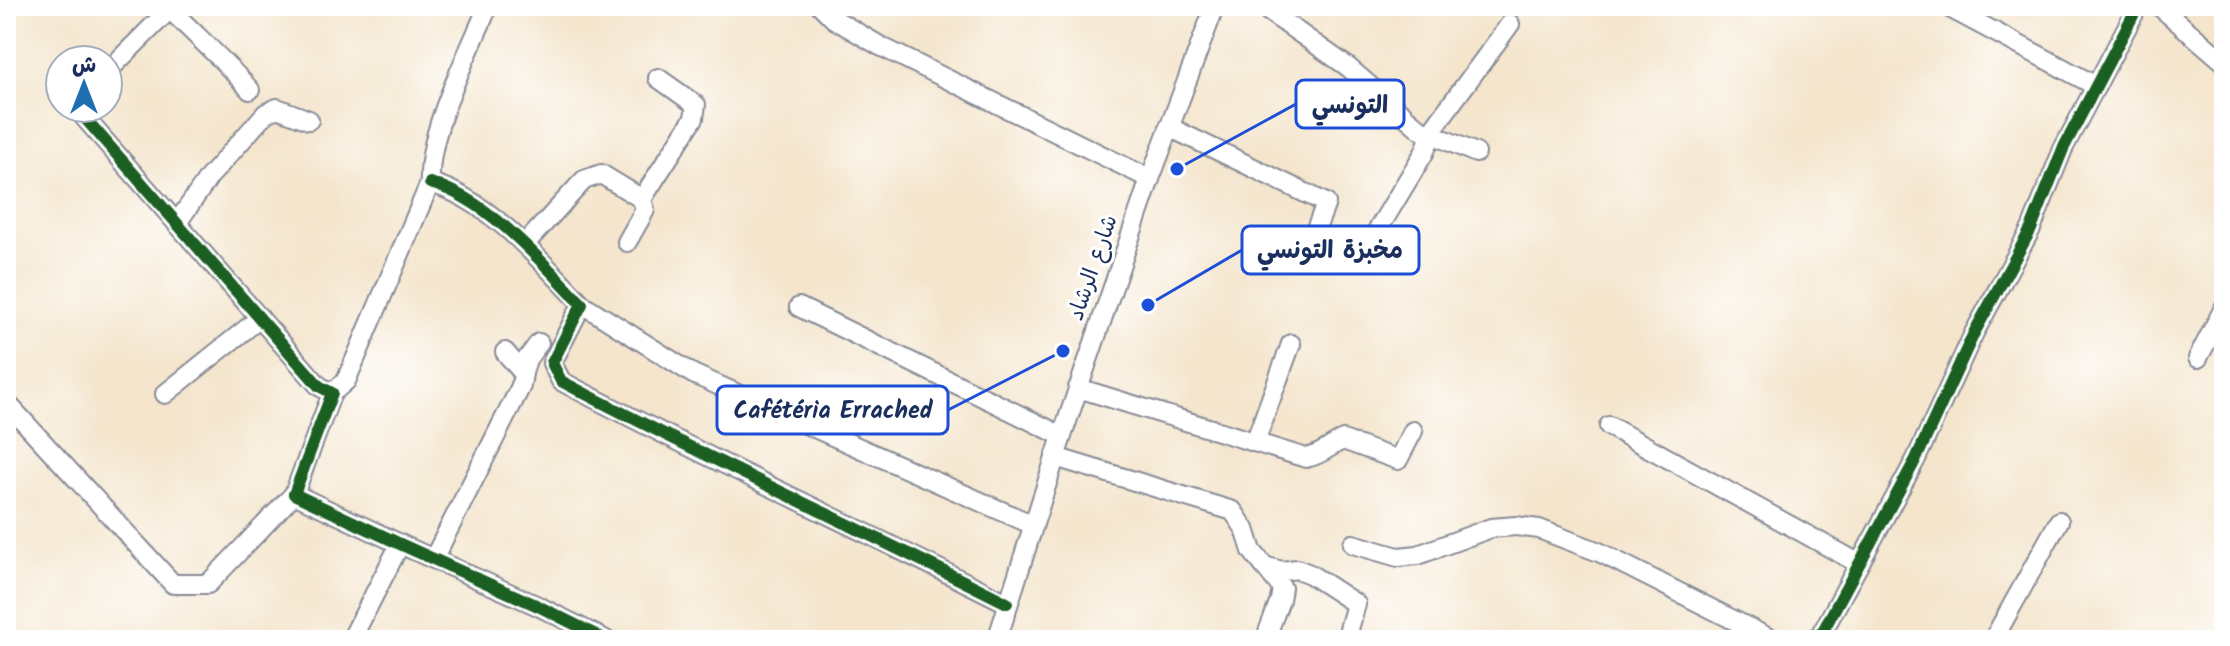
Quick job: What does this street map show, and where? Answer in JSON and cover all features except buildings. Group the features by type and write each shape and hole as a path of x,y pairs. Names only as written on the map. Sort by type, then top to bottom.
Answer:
{"street":[{"path":"6,402 173,584 208,584 294,494 332,393 346,381 430,183 429,162 488,6"},
{"path":"821,6 834,19 880,46 1150,179"},
{"name":"شارع الرشاد","path":"997,640 1078,388 1150,179 1215,6"},
{"path":"1261,6 1348,67 1429,135 1476,153"},
{"path":"1946,6 2096,86"},
{"path":"1818,640 1916,459 1974,333 2023,246 2053,170 2138,6"},
{"path":"2159,6 2224,62"},
{"path":"124,55 172,8 250,90"},
{"path":"1362,256 1424,153 1429,135 1510,24"},
{"path":"642,199 694,118 696,105 658,78"},
{"path":"177,223 209,177 266,113 277,108 309,120"},
{"path":"90,124 319,386 332,393"},
{"path":"1169,127 1326,203 1316,229"},
{"path":"525,244 584,180 601,174 642,199 645,210 627,242"},
{"path":"430,183 453,189 525,244 582,304 693,374 1033,525"},
{"path":"582,304 552,363 561,381 756,481 871,534 1007,603"},
{"path":"799,307 1062,436"},
{"path":"2198,358 2224,308"},
{"path":"165,394 260,318"},
{"path":"434,558 521,386 527,359 539,343"},
{"path":"1255,442 1291,344"},
{"path":"505,352 523,373"},
{"path":"1078,388 1306,458 1320,456 1332,444 1343,440 1398,460 1413,431"},
{"path":"1609,426 1858,563"},
{"path":"1055,457 1233,511 1245,529 1252,551 1282,588 1265,640"},
{"path":"294,494 606,640"},
{"path":"1993,640 2059,521"},
{"path":"1353,544 1398,557 1418,555 1491,528 1516,526 1539,529 1599,552 1773,640"},
{"path":"351,640 400,544"},
{"path":"1261,565 1282,571 1297,569 1310,574 1356,604 1346,640"}],"cycle path":[{"path":"1818,640 1916,459 1974,333 2031,229 2063,149 2138,6"},
{"path":"90,124 319,386 332,393 294,494 606,640"},
{"path":"430,183 472,202 493,217 582,304 552,363 561,381 1007,603"}],"place":[{"name":"التونسي","path":"1177,169"},
{"name":"مخبزة التونسي","path":"1148,305"},
{"name":"Cafétéria Errached","path":"1063,351"}]}
